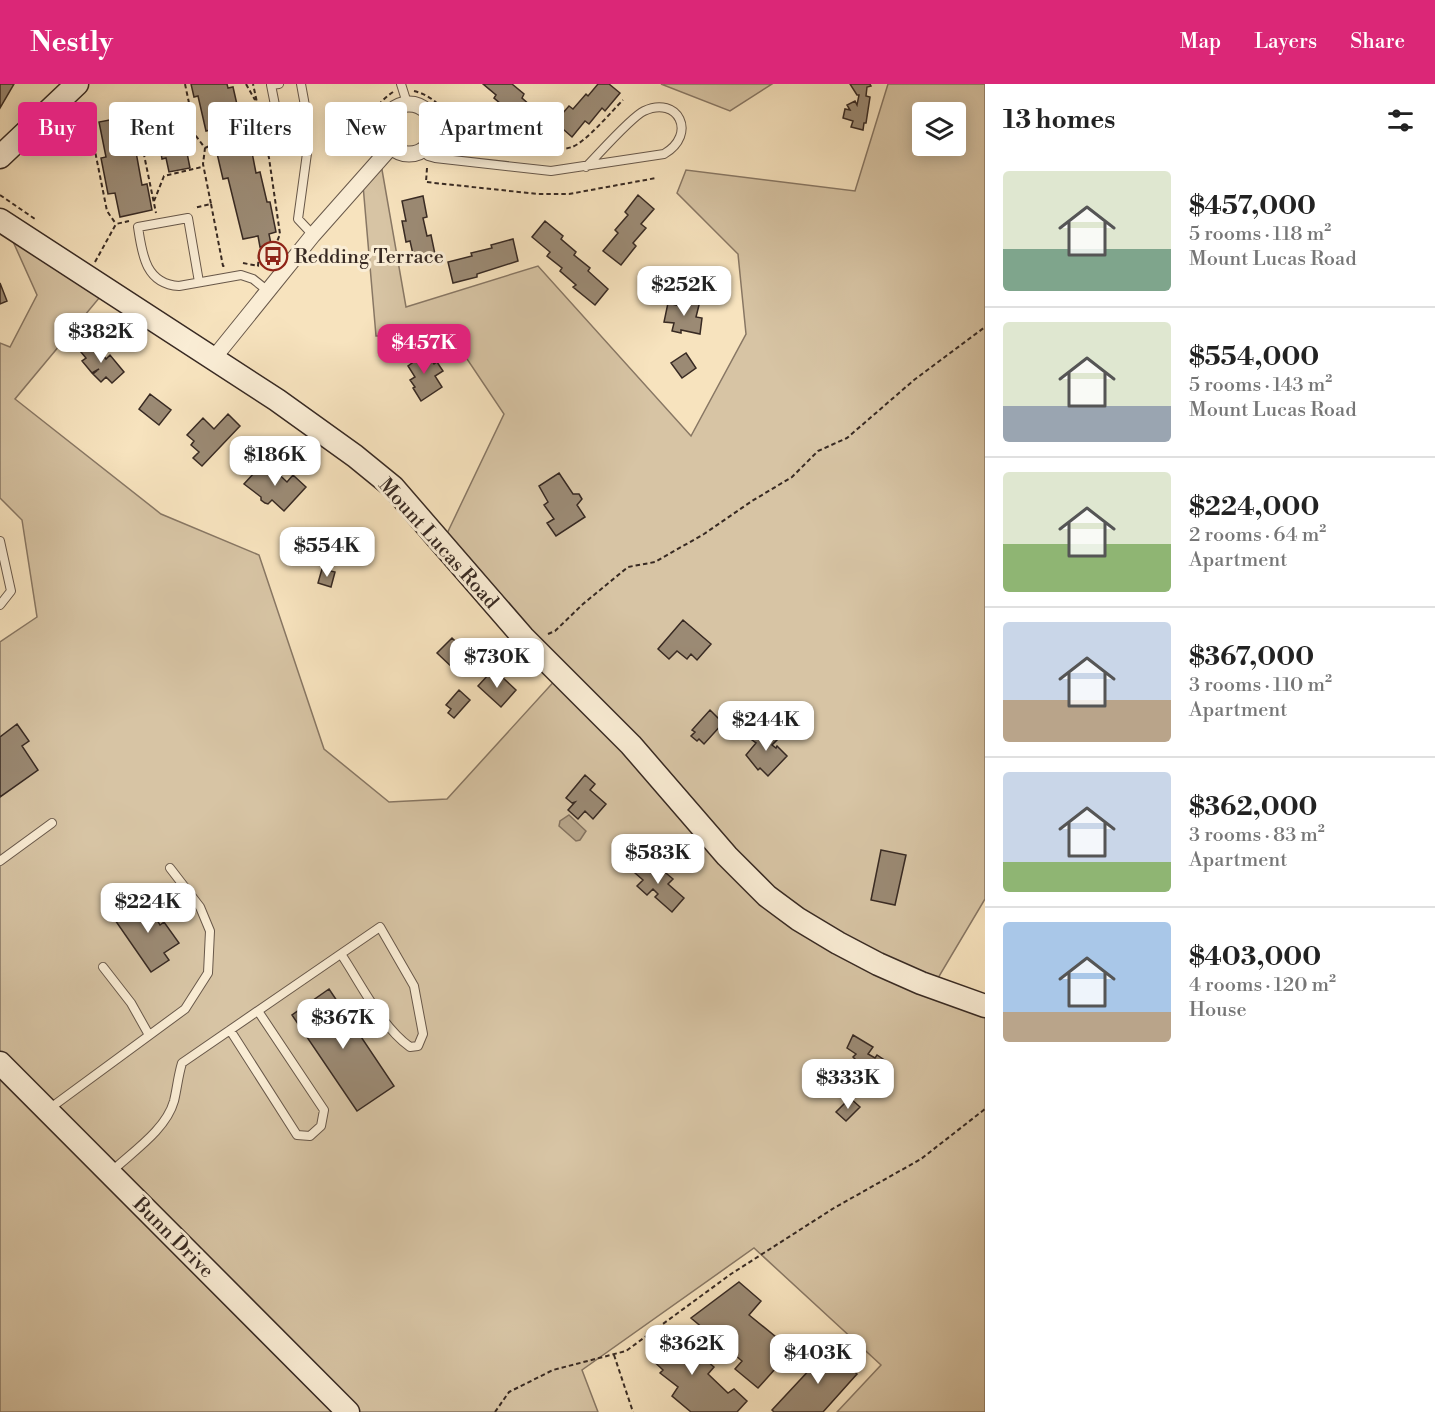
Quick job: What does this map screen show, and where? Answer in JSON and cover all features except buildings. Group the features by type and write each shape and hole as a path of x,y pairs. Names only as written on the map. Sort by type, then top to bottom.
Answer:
{"street":[{"path":"0,157 77,84"},
{"path":"403,102 410,97 419,104"},
{"path":"213,359 313,235 383,156"},
{"name":"Mount Lucas Road","path":"0,220 296,414 355,456 393,487 523,637 632,745 738,869 767,896 808,925 879,964 921,983 985,1006"},
{"name":"Bunn Drive","path":"0,1063 348,1412"}],"lane":[{"path":"275,102 272,86 279,84"},
{"path":"302,84 305,102"},
{"path":"401,84 410,97"},
{"path":"428,156 551,171 586,167 664,154 674,148 681,137 683,125 679,116 669,109 656,107 642,112 586,167"},
{"path":"307,156 298,219 313,235"},
{"path":"200,282 188,218 138,227 143,258 152,273 169,285 179,286 241,275 253,279 268,291"},
{"path":"0,541 11,591 0,605"},
{"path":"0,861 52,823"},
{"path":"47,1110 185,1009 207,973 210,931 200,907 170,868"},
{"path":"110,1173 166,1118 173,1102 182,1063 380,927 414,986 423,1034 418,1046 410,1047 395,1034 341,954"},
{"path":"103,967 131,1003 149,1035"},
{"path":"230,1030 297,1135 310,1136 321,1126 324,1110 258,1011"}],"path":[{"path":"185,84 196,136 205,148 203,166 224,266 245,263 263,269"},
{"path":"246,84 255,102"},
{"path":"253,84 256,102"},
{"path":"380,102 393,92"},
{"path":"410,97 424,93 435,102"},
{"path":"564,148 572,147 581,142 624,100"},
{"path":"95,156 106,211 116,224"},
{"path":"144,156 157,215"},
{"path":"258,266 259,252 275,247 280,234 269,156"},
{"path":"154,201 164,176 203,166"},
{"path":"427,168 426,182 538,194 569,194 656,178"},
{"path":"189,208 211,204"},
{"path":"95,262 116,224 136,220"},
{"path":"543,637 555,631 583,604 628,567 655,562 704,534 792,477 818,451 847,438 914,380 985,327"},
{"path":"495,1412 509,1392 553,1370 626,1352 731,1274 834,1208 921,1159 985,1109"},
{"path":"614,1354 633,1412"}],"shaded area":[{"path":"661,84 772,84 730,111"},
{"path":"888,84 985,84 985,899 935,983 985,995 985,1412 837,1412 881,1365 754,1248 582,1370 598,1412 0,1412 0,642 37,617 22,520 0,498 0,343 10,347 37,295 11,237 100,297 15,399 161,514 259,555 324,749 389,802 447,799 559,676 442,544 504,414 451,335 376,336 363,185 381,164 406,307 538,266 691,436 746,334 738,254 677,193 686,170 855,191"},
{"path":"569,815 586,831 580,840 576,841 559,826 560,821"}],"place":[{"name":"Redding Terrace","path":"273,256"}]}
